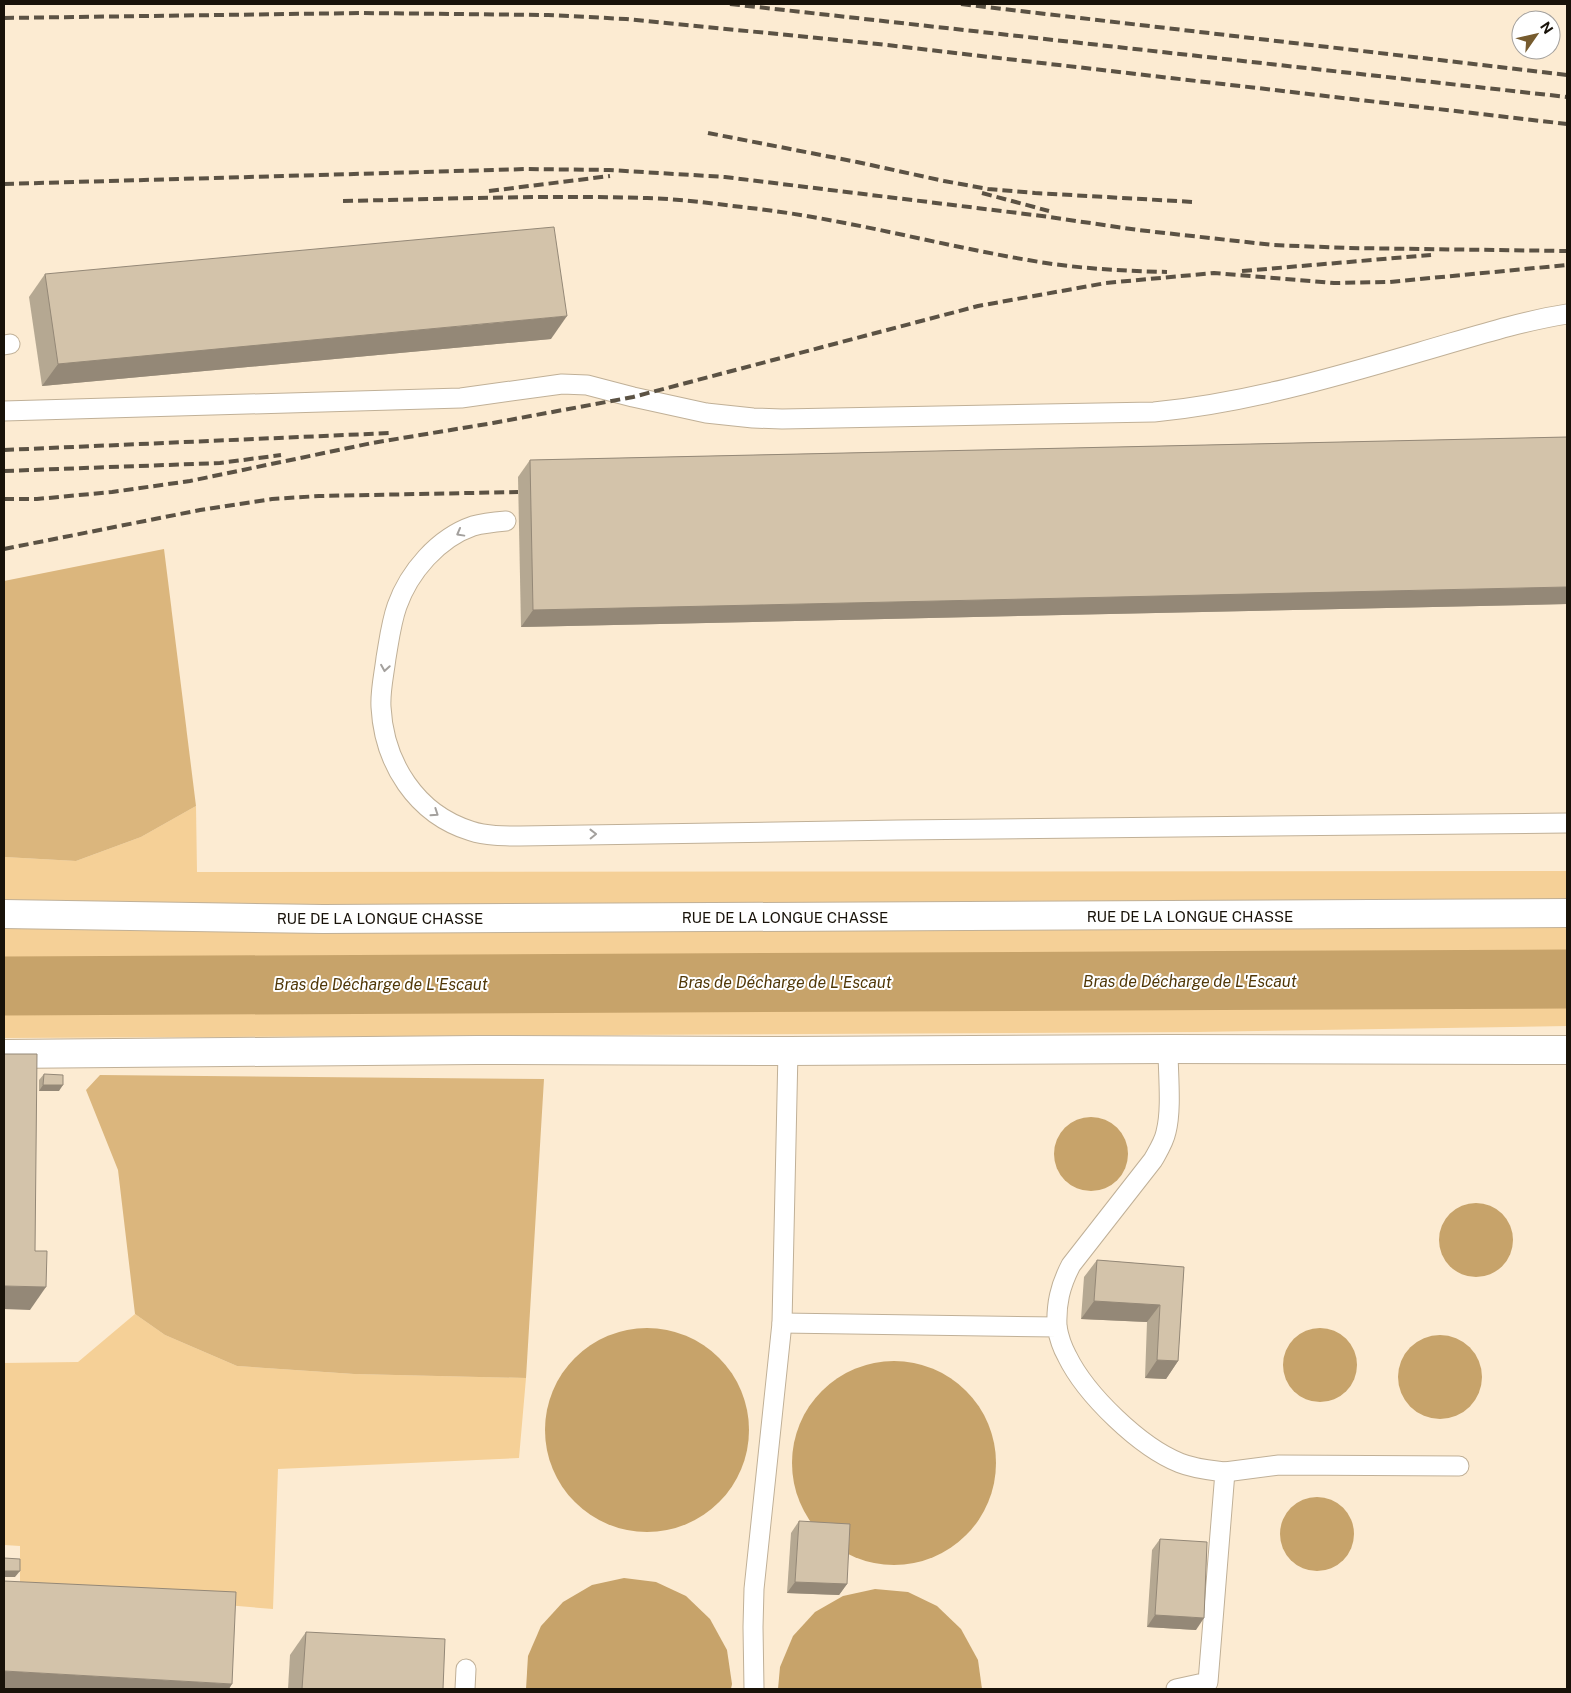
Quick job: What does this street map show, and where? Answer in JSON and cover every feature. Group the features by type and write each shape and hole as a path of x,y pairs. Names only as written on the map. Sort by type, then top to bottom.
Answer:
{"street":[{"name":"RUE DE LA LONGUE CHASSE","path":"4,914 343,919 1567,913"},
{"path":"4,1054 477,1050 1567,1050"}],"lane":[{"path":"4,411 461,398 562,384 587,385 706,412 754,418 1154,412 1181,410 1236,401 1304,386 1495,330 1567,314"},
{"path":"506,521 475,526 461,531 432,552 420,566 406,587 397,607 392,624 381,689 386,743 402,777 424,805 447,820 471,831 495,835 520,836 928,829 1567,823"},
{"path":"1168,1049 1168,1116 1166,1132 1160,1147 1153,1160 1071,1265 1059,1293 1056,1308 1057,1327 1061,1343 1079,1376 1119,1421 1139,1438 1159,1452 1197,1469 1225,1472 1280,1465 1459,1466"},
{"path":"754,1689 754,1589 782,1323 788,1051"},
{"path":"782,1323 1057,1327"},
{"path":"1176,1689 1208,1686 1225,1472"},
{"path":"465,1689 466,1669"}],"shaded area":[{"path":"164,549 196,806 141,837 76,861 4,857 4,581"},
{"path":"196,806 197,872 1567,871 1567,1026 1197,1032 4,1038 4,857 76,861 141,837"},
{"path":"100,1075 544,1079 526,1378 354,1374 237,1366 165,1335 135,1314 118,1170 86,1090"},
{"path":"1084,1117 1098,1117 1112,1123 1122,1133 1128,1147 1128,1161 1122,1175 1112,1185 1098,1191 1084,1191 1070,1185 1060,1175 1054,1161 1054,1147 1060,1133 1070,1123"},
{"path":"1469,1203 1483,1203 1497,1209 1507,1219 1513,1233 1513,1247 1507,1261 1497,1271 1483,1277 1469,1277 1455,1271 1445,1261 1439,1247 1439,1233 1445,1219 1455,1209"},
{"path":"135,1314 165,1335 237,1366 354,1374 526,1378 519,1458 278,1469 273,1609 20,1588 20,1546 4,1545 4,1363 78,1362"},
{"path":"637,1328 657,1328 686,1335 712,1351 726,1365 742,1391 749,1420 749,1440 742,1469 726,1495 712,1509 686,1525 677,1528 657,1532 637,1532 608,1525 582,1509 568,1495 552,1469 549,1460 545,1440 545,1420 552,1391 568,1365 582,1351 608,1335 617,1332"},
{"path":"1313,1328 1327,1328 1341,1334 1351,1344 1357,1358 1357,1372 1351,1386 1341,1396 1327,1402 1313,1402 1299,1396 1289,1386 1283,1372 1283,1358 1289,1344 1299,1334"},
{"path":"1440,1335 1456,1338 1470,1347 1479,1361 1482,1377 1479,1393 1470,1407 1456,1416 1440,1419 1424,1416 1410,1407 1401,1393 1398,1377 1401,1361 1410,1347 1424,1338"},
{"path":"884,1361 904,1361 933,1368 959,1384 973,1398 989,1424 996,1453 996,1473 989,1502 973,1528 959,1542 933,1558 924,1561 904,1565 884,1565 855,1558 829,1542 815,1528 799,1502 796,1493 792,1473 792,1453 799,1424 815,1398 829,1384 855,1368 864,1365"},
{"path":"1310,1497 1324,1497 1338,1503 1348,1513 1354,1527 1354,1541 1348,1555 1338,1565 1324,1571 1310,1571 1296,1565 1286,1555 1280,1541 1280,1527 1286,1513 1296,1503"},
{"path":"624,1578 656,1582 686,1596 710,1619 727,1650 732,1684 731,1689 526,1689 528,1656 541,1626 563,1602 592,1585"},
{"path":"875,1589 908,1592 937,1606 961,1629 978,1660 982,1689 778,1689 780,1667 793,1636 815,1612 843,1596"}],"building":[{"path":"554,227 567,316 58,364 45,274"},
{"path":"1567,437 1567,587 533,610 530,460"},
{"path":"4,1054 37,1054 35,1251 47,1251 46,1287 4,1286"},
{"path":"44,1074 63,1075 63,1085 43,1085"},
{"path":"1097,1260 1184,1267 1178,1361 1157,1360 1160,1305 1094,1301"},
{"path":"799,1521 850,1524 847,1584 795,1582"},
{"path":"1160,1539 1207,1542 1204,1618 1155,1615"},
{"path":"4,1558 20,1559 20,1571 4,1571"},
{"path":"4,1581 236,1592 232,1684 4,1671"},
{"path":"306,1632 445,1639 443,1689 302,1689"}],"waterway":[{"name":"Bras de Décharge de L'Escaut","path":"4,986 1567,979"}],"railway":[{"path":"730,4 1567,97"},
{"path":"961,4 1567,75"},
{"path":"4,18 361,13 548,15 626,19 878,44 1567,124"},
{"path":"708,133 988,189 1194,202"},
{"path":"4,184 528,169 609,170 725,177 1042,216 1138,230 1273,245 1567,251"},
{"path":"489,191 610,176"},
{"path":"982,193 1049,211"},
{"path":"343,201 571,197 675,200 759,209 831,220 1046,263 1076,267 1167,272"},
{"path":"1242,271 1431,255"},
{"path":"4,499 37,499 112,492 190,481 372,443 633,397 978,306 1106,283 1214,273 1334,283 1389,282 1567,265"},
{"path":"4,450 391,433"},
{"path":"4,471 220,463 281,455"},
{"path":"4,549 200,510 272,499 319,496 518,492"}]}
